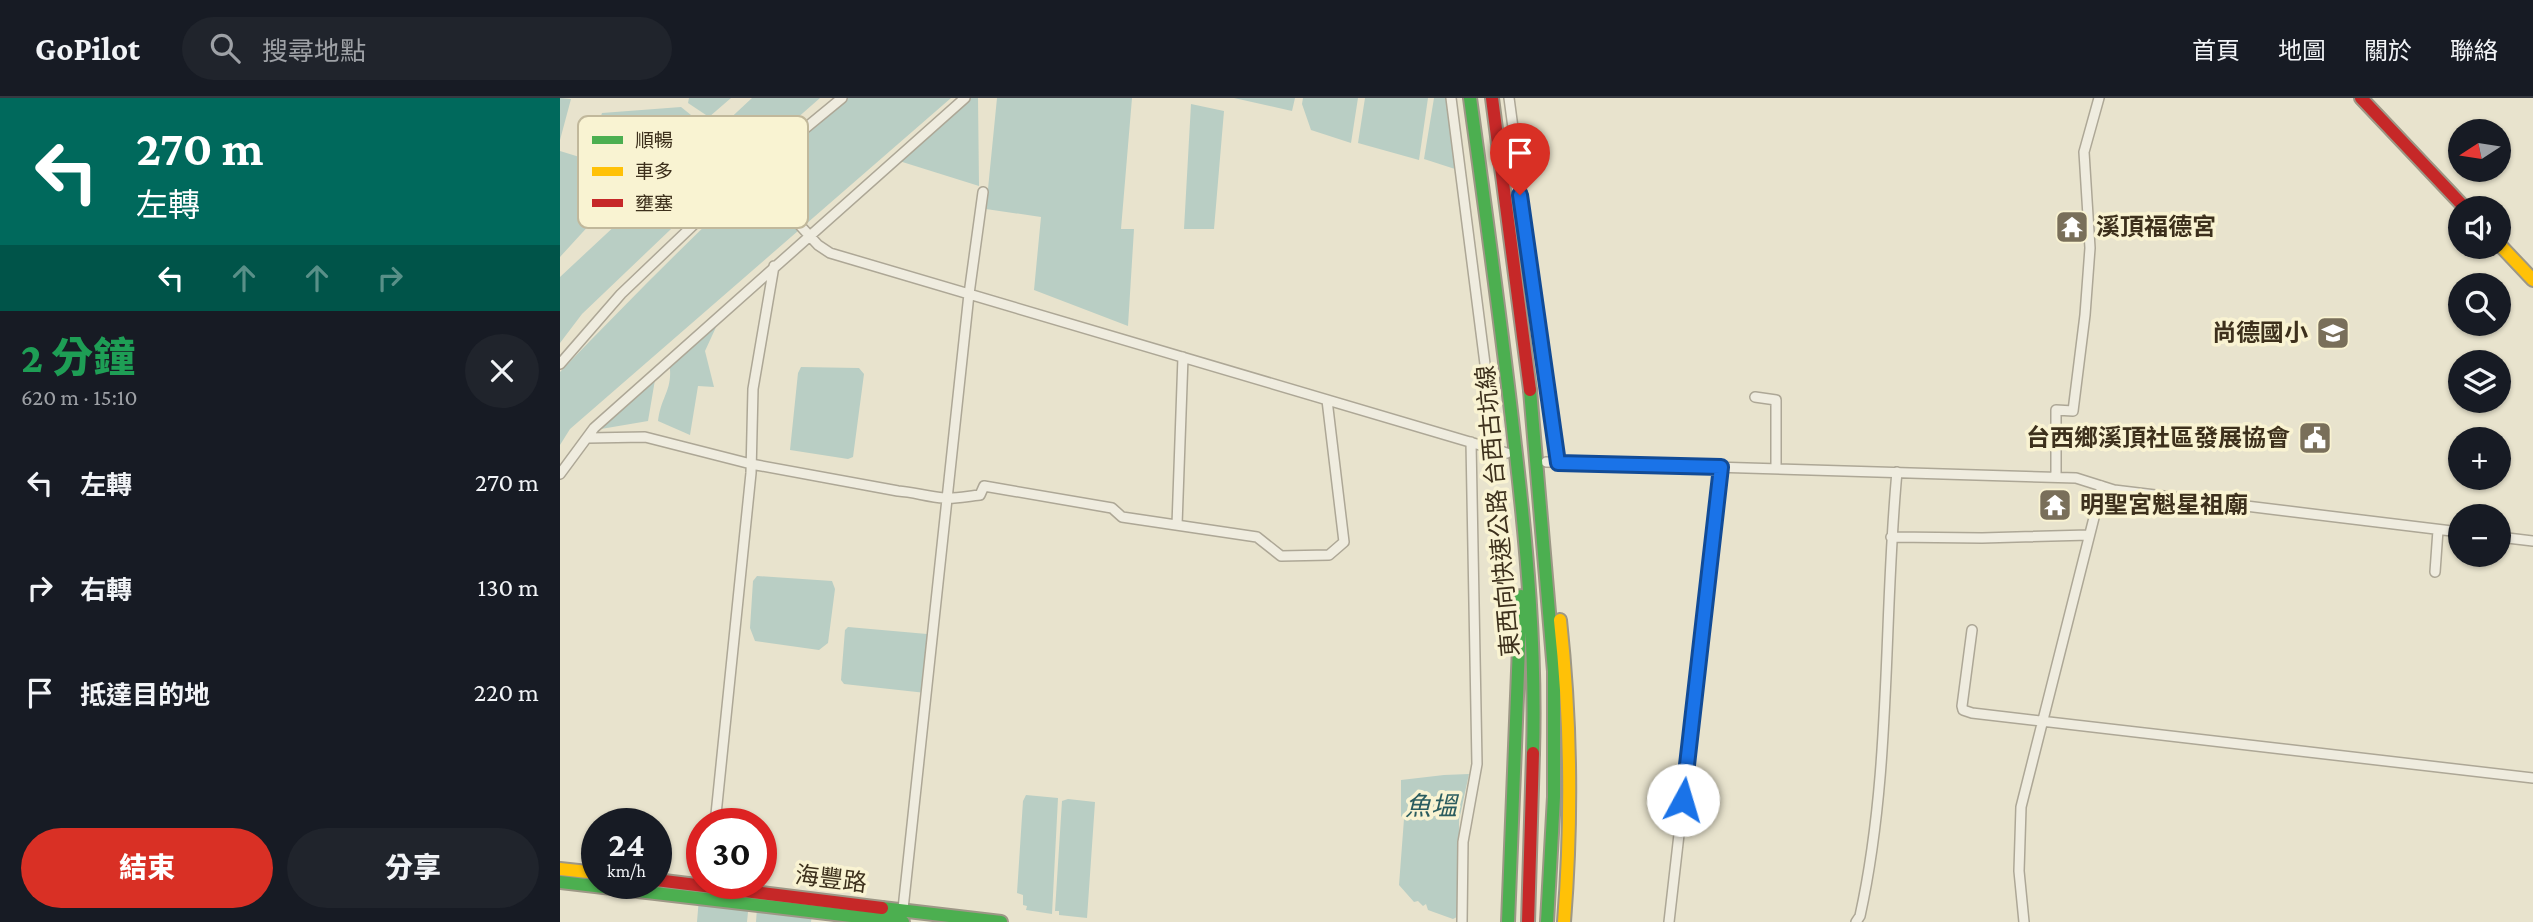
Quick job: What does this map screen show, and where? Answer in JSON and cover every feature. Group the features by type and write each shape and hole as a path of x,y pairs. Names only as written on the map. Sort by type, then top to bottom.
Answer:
{"main road":[{"name":"東西向快速公路 台西古坑線","path":"1470,98 1499,312 1529,568 1535,696 1528,922"},
{"name":"東西向快速公路 台西古坑線","path":"1492,98 1535,430 1554,671 1554,797 1547,922"},
{"path":"2361,98 2454,196"},
{"path":"2511,257 2533,280"},
{"path":"1535,430 1567,677 1572,774 1564,922"},
{"path":"1508,922 1521,592 1514,437"},
{"path":"560,869 581,871"},
{"name":"海豐路","path":"560,882 1001,922"},
{"name":"海豐路","path":"777,896 903,915"}],"street":[{"path":"808,126 842,98"},
{"path":"560,474 594,428 965,98"},
{"path":"1451,98 1496,450"},
{"path":"1509,98 1558,463"},
{"path":"2056,477 2056,410 2073,411 2085,315 2090,248 2084,152 2099,98"},
{"path":"903,915 969,294 983,192"},
{"path":"560,363 621,294 691,228"},
{"path":"803,228 830,253 1507,453"},
{"path":"717,808 751,464 753,388 774,267"},
{"path":"1177,525 1183,358"},
{"path":"1755,397 1776,400 1776,468"},
{"path":"588,438 645,437 751,464 948,499 980,495 984,486 1112,508 1122,517 1257,537 1281,556 1329,555 1344,542 1327,400"},
{"path":"1462,922 1462,842 1477,764 1471,442"},
{"path":"1546,462 2076,478 2114,490 2448,531"},
{"path":"1669,922 1721,467"},
{"path":"1856,922 1860,916 1871,866 1897,472"},
{"path":"2024,922 2019,871 2021,807 2102,486"},
{"path":"2435,572 2438,530"},
{"path":"1891,537 2090,535"},
{"path":"2511,538 2533,541"},
{"path":"1972,630 1963,710 2043,722 2533,778"}],"water":[{"path":"560,98 571,99 560,140"},
{"path":"689,98 731,98 710,116 688,103"},
{"path":"752,98 820,98 800,116 733,116"},
{"path":"847,98 951,98 808,222 809,130"},
{"path":"965,98 978,98 979,186 896,160"},
{"path":"997,98 1132,98 1121,229 1134,229 1128,326 1034,290 1041,217 986,209"},
{"path":"1234,98 1295,98 1292,111"},
{"path":"1303,98 1358,98 1351,143 1311,130 1302,104"},
{"path":"1365,98 1428,98 1419,160 1358,143"},
{"path":"1434,98 1447,98 1455,169 1424,159"},
{"path":"1191,104 1224,111 1214,229 1184,229"},
{"path":"681,107 692,116 601,116 602,113"},
{"path":"560,151 578,157 578,228 587,228 560,257"},
{"path":"613,228 672,228 582,314 560,343 560,277"},
{"path":"704,228 801,228 570,429 560,445 560,372"},
{"path":"723,312 705,351 714,387 698,386 690,435 658,421 669,386 669,361"},
{"path":"801,367 859,368 864,374 853,457 848,459 790,450 798,373"},
{"path":"657,368 648,421 595,430"},
{"path":"757,576 832,581 835,589 828,643 819,650 755,641 750,628 753,581"},
{"path":"848,627 927,634 933,645 926,693 844,684 841,680 845,630"},
{"name":"魚塭","path":"1469,774 1459,820 1459,906 1457,917 1453,919 1428,910 1426,904 1423,906 1418,901 1414,902 1399,885 1404,819 1401,816 1401,780"},
{"path":"1026,795 1058,798 1052,914 1026,910 1023,895 1017,893 1023,801"},
{"path":"1068,799 1095,802 1087,918 1059,915 1059,911 1055,911 1062,801"},
{"path":"699,899 746,905 748,912 747,922 697,922"},
{"path":"757,908 812,915 811,922 756,922"}],"traffic: fast":[{"path":"1470,98 1505,359 1523,522 1532,637 1533,753"},
{"path":"1530,390 1554,671 1554,797 1547,922"},
{"path":"1508,922 1521,596"},
{"path":"560,882 903,922"},
{"path":"882,908 1001,922"}],"traffic: slow":[{"path":"2511,257 2533,280"},
{"path":"1560,620 1569,771 1564,922"},
{"path":"560,869 581,871"}],"traffic: jam":[{"path":"1492,98 1530,390"},
{"path":"2361,98 2454,196"},
{"path":"1528,922 1533,753"},
{"path":"672,882 882,908"}],"place":[{"name":"溪頂福德宮","path":"2072,227"},
{"name":"尚德國小","path":"2333,333"},
{"name":"台西鄉溪頂社區發展協會","path":"2315,438"},
{"name":"明聖宮魁星祖廟","path":"2055,505"}],"route":[{"path":"1520,195 1558,463 1721,467 1683,800"}]}
